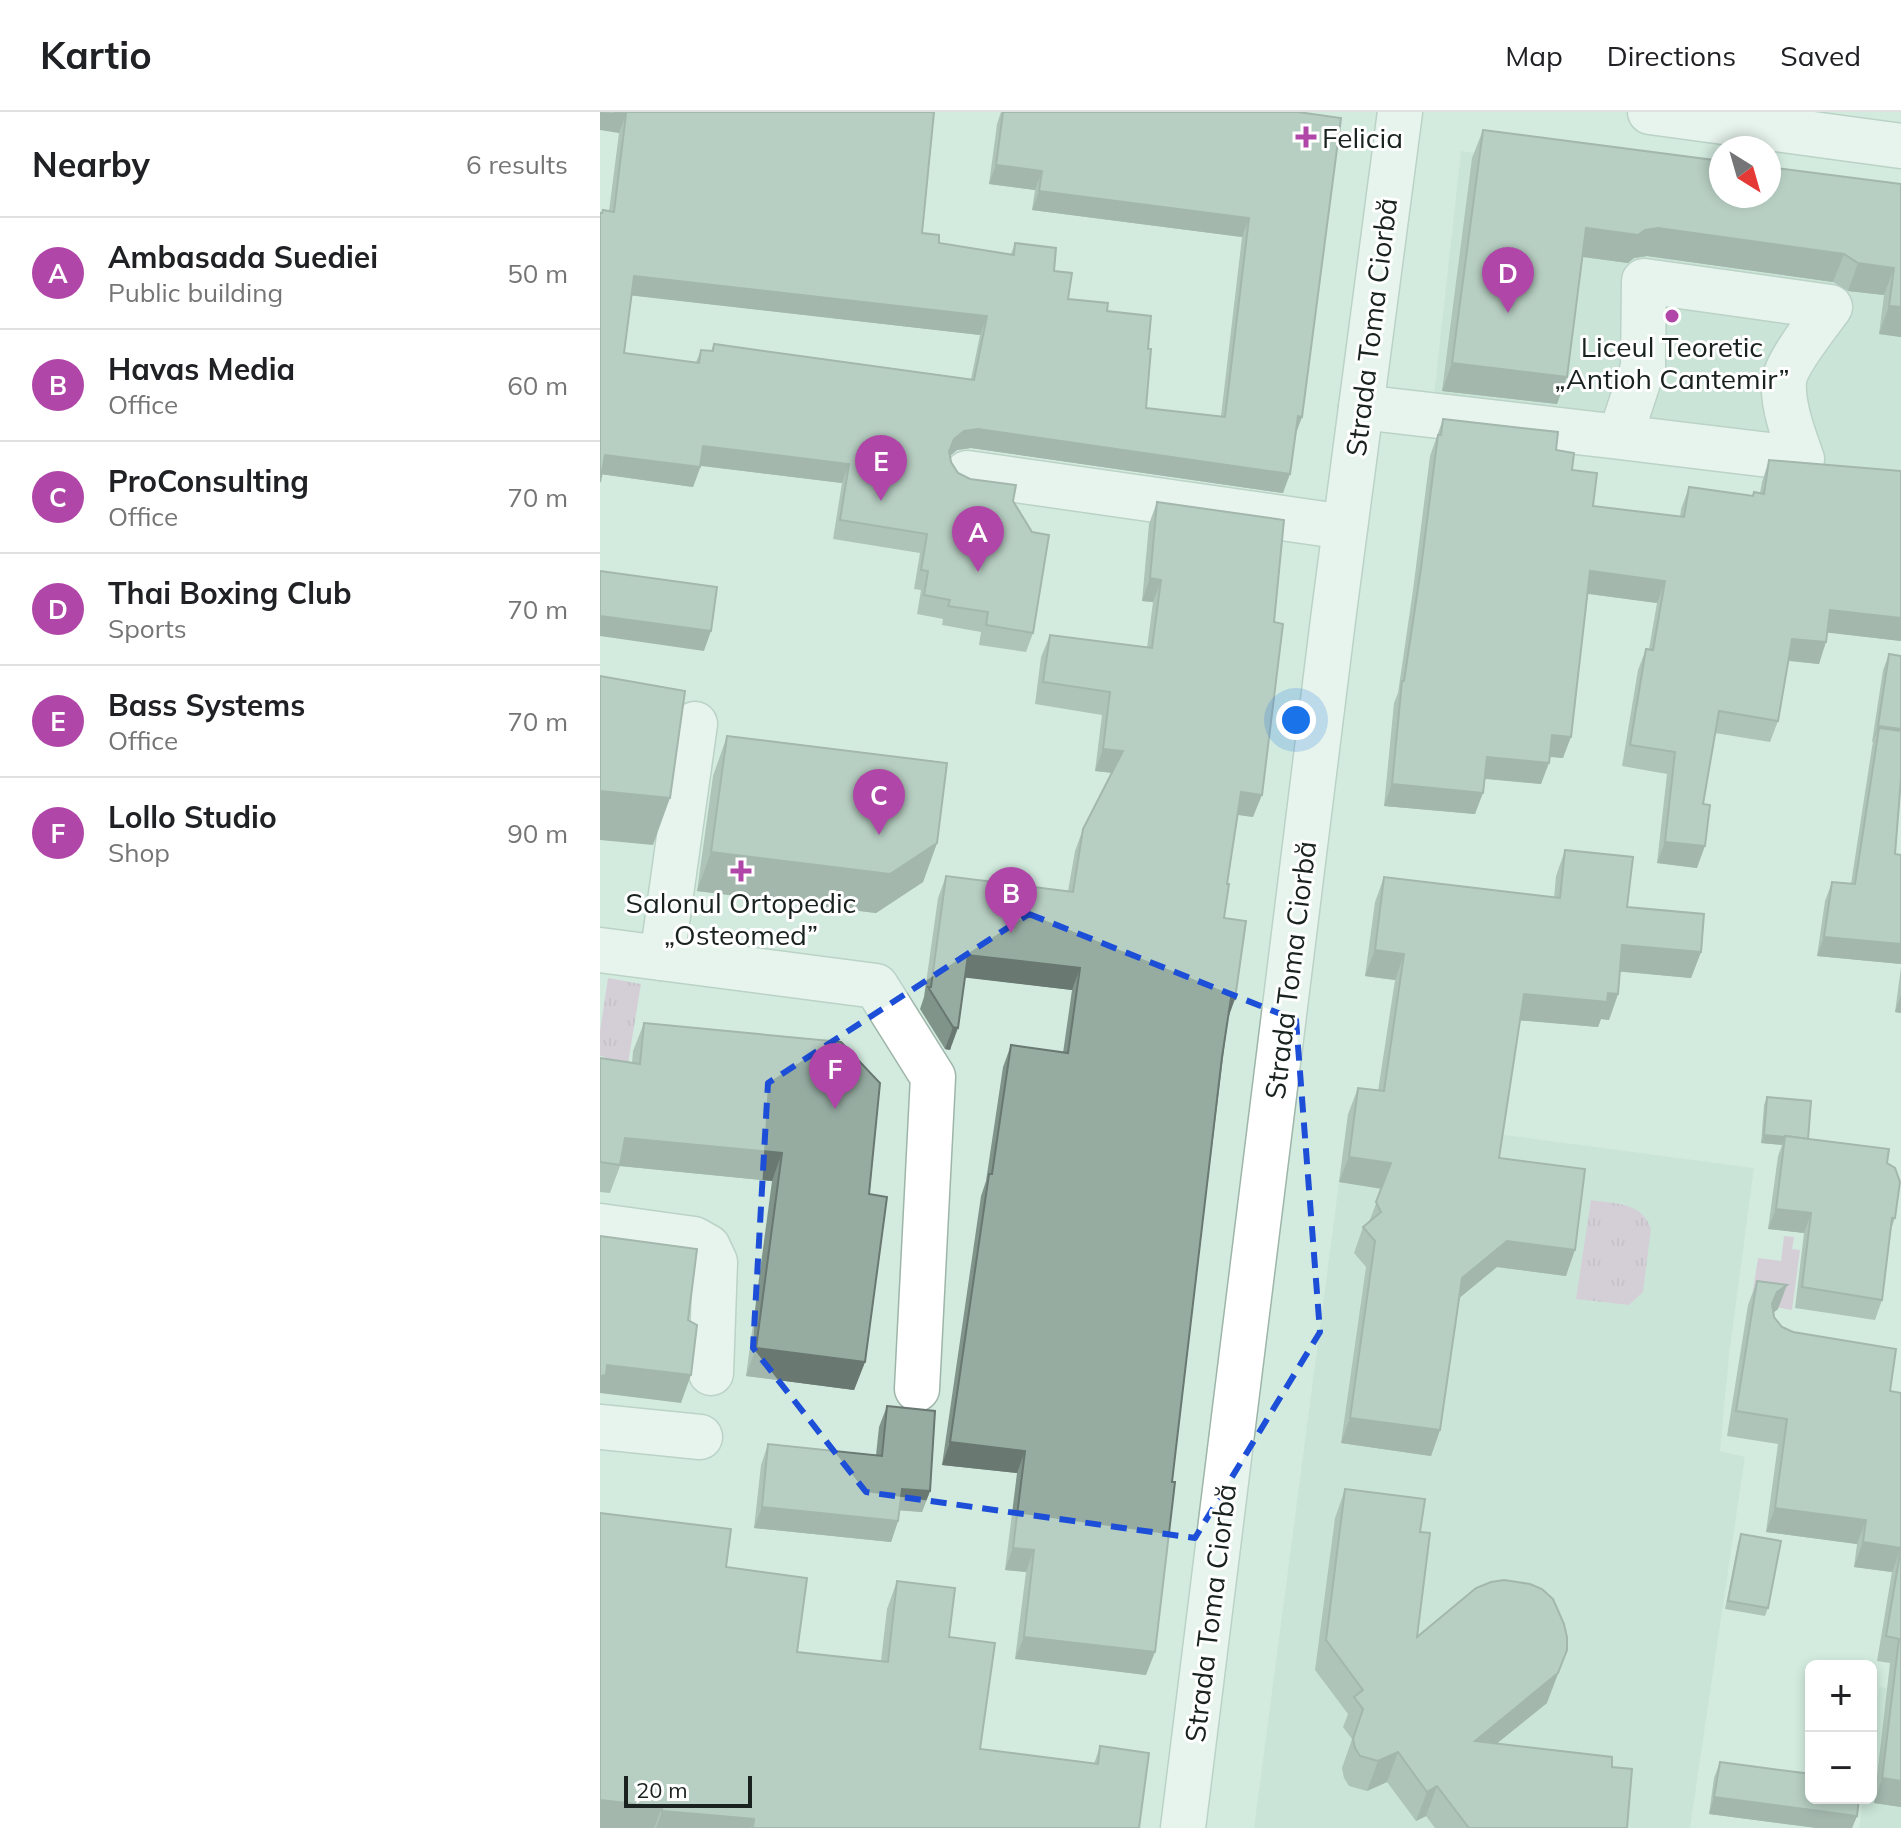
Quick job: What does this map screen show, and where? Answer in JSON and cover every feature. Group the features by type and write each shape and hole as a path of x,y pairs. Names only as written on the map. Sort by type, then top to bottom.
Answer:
{"street":[{"name":"Strada Toma Ciorbă","path":"1183,1828 1345,527 1400,112"},
{"path":"1650,112 1901,146"},
{"path":"1361,407 1802,459 1789,424 1784,379 1805,341 1830,307 1644,281 1643,367 1620,437"},
{"path":"967,473 1345,527"},
{"path":"662,958 695,724"},
{"path":"600,950 876,986 933,1077 917,1389"},
{"path":"600,1226 694,1239 708,1247 715,1262 711,1373"},
{"path":"600,1427 700,1437"}],"highlighted area":[{"path":"1029,914 1296,1020 1320,1332 1195,1538 866,1492 753,1348 768,1083"}],"shaded area":[{"name":"Liceul Teoretic „Antioh Cantemir”","path":"1461,151 1709,184 1709,208 1781,208 1781,197 1901,210 1901,633 1843,477 1431,422"},
{"path":"1348,1114 1754,1168 1720,1451 1745,1457 1690,1828 1254,1828"},
{"path":"1879,1687 1901,1690 1901,1828 1859,1828 1862,1804 1877,1804"}],"green space":[{"path":"608,978 641,984 626,1076 602,1072 605,1057 600,1056 600,1031"},
{"path":"1591,1200 1635,1209 1647,1220 1651,1229 1643,1292 1629,1305 1576,1299"},
{"path":"1784,1236 1794,1237 1792,1249 1800,1250 1792,1310 1751,1303 1758,1258 1781,1261"}],"building":[{"path":"614,112 934,112 922,233 939,235 939,243 1014,255 1015,243 1056,248 1054,271 1072,273 1068,299 1108,303 1107,311 1151,316 1146,408 1225,417 1249,218 1039,191 1042,171 996,165 1003,112 1298,112 1341,118 1302,417 1298,416 1290,474 978,429 964,431 954,439 949,451 958,473 970,479 1016,485 1013,501 1032,532 1049,535 1033,633 986,625 988,612 948,606 950,600 924,595 928,571 921,570 927,534 840,520 849,464 703,446 700,467 605,455 600,482 600,213 603,210 614,212 626,114","holes":["634,276 987,316 974,380 714,344 713,351 701,350 699,363 624,353"]},
{"path":"1483,130 1709,159 1709,208 1781,208 1781,169 1901,184 1901,307 1889,306 1894,268 1858,263 1844,254 1658,228 1645,230 1638,235 1586,228 1567,377 1452,363"},
{"path":"1443,419 1558,432 1556,450 1574,453 1572,470 1597,473 1593,506 1684,517 1689,487 1753,496 1754,492 1764,494 1769,460 1901,471 1901,618 1830,610 1826,642 1792,639 1778,721 1719,711 1703,804 1710,805 1705,846 1665,842 1675,752 1630,745 1646,649 1653,650 1665,581 1590,571 1571,737 1552,735 1549,763 1487,757 1483,793 1392,784 1402,681 1421,568 1438,435 1441,435"},
{"path":"1157,502 1284,520 1274,622 1283,624 1262,795 1241,792 1227,884 1224,918 1246,921 1235,999 1231,998 1222,1057 1155,1652 1024,1637 1034,1550 1013,1548 1025,1451 950,1442 1011,1045 1068,1053 1080,968 968,955 958,1028 953,1027 928,987 931,987 946,876 1073,892 1083,829 1123,751 1103,749 1110,692 1043,682 1050,635 1152,648 1161,580 1150,578"},
{"path":"600,571 717,587 711,631 600,616"},
{"path":"1889,654 1901,656 1901,729 1878,726"},
{"path":"600,676 685,691 670,798 600,791"},
{"path":"1879,728 1901,731 1895,854 1901,855 1901,944 1824,937 1832,882 1855,884"},
{"path":"727,736 947,763 937,843 890,874 711,852"},
{"path":"1565,850 1633,857 1627,907 1704,914 1701,952 1622,945 1618,994 1608,993 1607,1002 1524,994 1499,1158 1585,1169 1575,1250 1507,1241 1462,1278 1440,1430 1350,1418 1375,1241 1363,1227 1381,1212 1376,1202 1391,1163 1349,1157 1358,1088 1384,1091 1404,954 1375,950 1384,877 1560,898"},
{"path":"644,1023 841,1042 880,1083 869,1194 887,1197 865,1362 756,1348 782,1153 625,1138 620,1165 600,1162 600,1058 640,1064"},
{"path":"1767,1097 1811,1101 1808,1139 1764,1135"},
{"path":"1785,1136 1889,1149 1887,1163 1895,1168 1900,1182 1895,1218 1892,1218 1882,1300 1802,1287 1811,1213 1776,1209"},
{"path":"600,1236 697,1249 688,1320 697,1325 691,1375 607,1365 606,1375 600,1376"},
{"path":"1757,1281 1787,1285 1777,1292 1772,1304 1774,1317 1782,1327 1793,1332 1896,1349 1890,1391 1901,1393 1901,1548 1863,1542 1866,1520 1775,1508 1787,1419 1736,1411"},
{"path":"887,1406 935,1411 930,1491 902,1489 898,1521 762,1507 768,1444 882,1456"},
{"path":"1345,1489 1425,1499 1420,1532 1430,1533 1417,1637 1476,1588 1491,1582 1504,1580 1530,1584 1553,1599 1567,1637 1567,1650 1558,1673 1475,1741 1612,1757 1612,1767 1632,1769 1627,1828 1469,1828 1437,1786 1427,1792 1398,1752 1378,1761 1360,1756 1353,1739 1363,1709 1354,1697 1363,1690 1326,1640"},
{"path":"600,1513 731,1529 726,1567 807,1578 797,1652 888,1662 897,1581 955,1588 949,1637 995,1643 980,1749 1098,1764 1100,1746 1149,1753 1139,1828 753,1828 754,1819 662,1811 662,1807 600,1800"},
{"path":"1741,1534 1781,1541 1768,1608 1728,1601"},
{"path":"1901,1548 1901,1781 1882,1778 1899,1639 1886,1636"},
{"path":"1720,1762 1805,1773 1805,1804 1858,1804 1857,1816 1714,1797"}],"place":[{"name":"Felicia","path":"1306,137"},
{"name":"Thai Boxing Club","path":"1508,313"},
{"name":"Liceul Teoretic „Antioh Cantemir”","path":"1672,316"},
{"name":"Bass Systems","path":"881,501"},
{"name":"Ambasada Suediei","path":"978,572"},
{"name":"ProConsulting","path":"879,835"},
{"name":"Salonul Ortopedic „Osteomed”","path":"741,871"},
{"name":"Havas Media","path":"1011,933"},
{"name":"Lollo Studio","path":"835,1109"}]}
